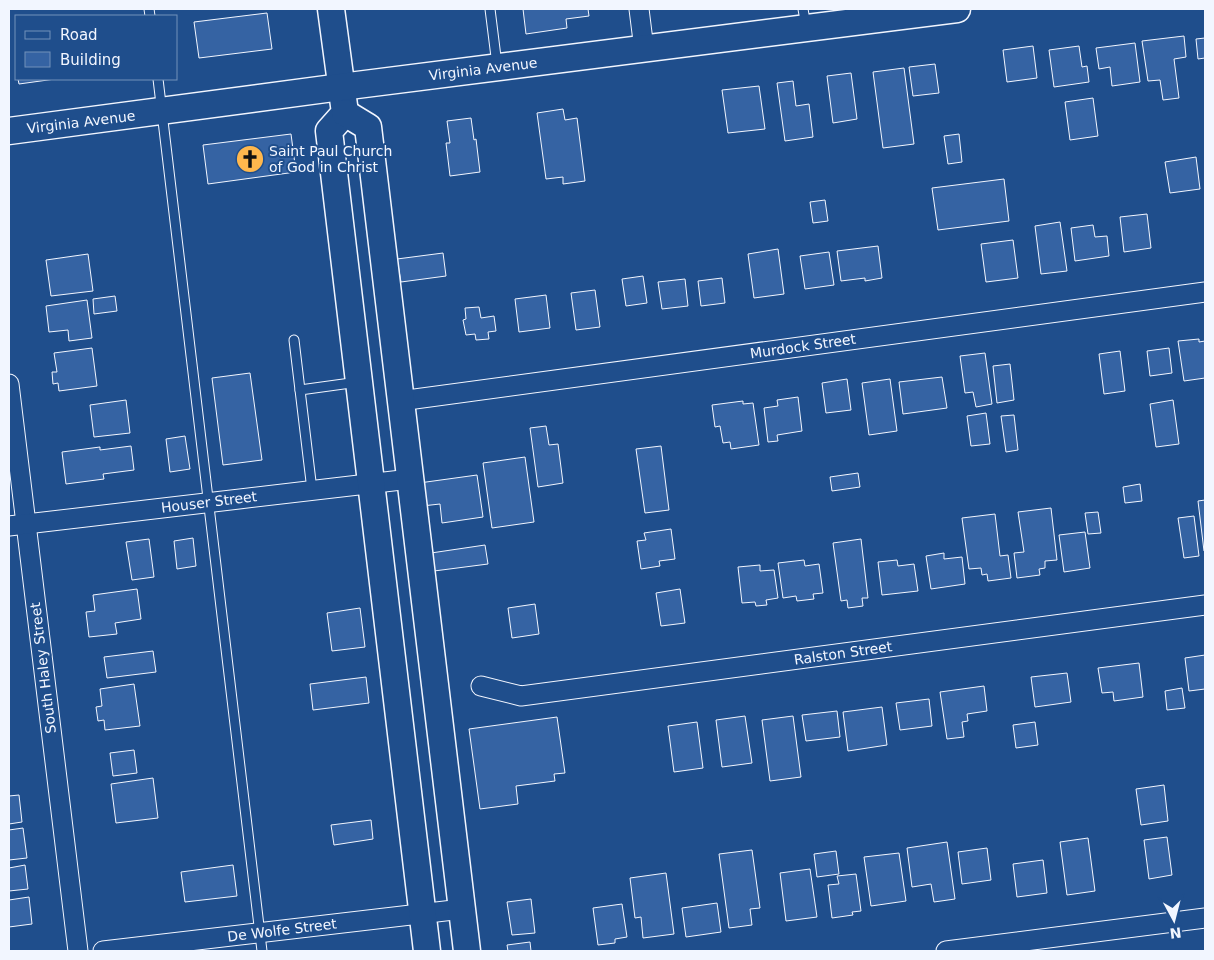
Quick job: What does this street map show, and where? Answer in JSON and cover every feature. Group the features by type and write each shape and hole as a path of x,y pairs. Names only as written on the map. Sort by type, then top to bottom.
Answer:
{"street":[{"path":"331,9 345,113 329,132 427,951"},
{"path":"639,9 644,49"},
{"name":"Virginia Avenue","path":"9,131 644,49 805,18 957,9"},
{"path":"345,113 368,127 467,951"},
{"name":"Murdock Street","path":"400,401 1205,292"},
{"name":"South Haley Street","path":"9,384 17,525 78,951"},
{"name":"Houser Street","path":"17,525 410,479"},
{"name":"Ralston Street","path":"481,686 521,696 1205,605"},
{"name":"De Wolfe Street","path":"103,951 462,908"},
{"path":"946,951 1205,918"}],"lane":[{"path":"490,9 497,68"},
{"path":"158,80 262,951"},
{"path":"294,340 312,490"},
{"path":"300,390 358,382"}],"building":[{"path":"523,9 588,9 589,16 566,19 567,28 526,34"},
{"path":"267,13 272,49 199,58 194,22"},
{"path":"1184,36 1186,57 1174,59 1179,98 1163,100 1160,80 1148,81 1142,41"},
{"path":"1205,38 1205,58 1198,59 1196,39"},
{"path":"1135,43 1140,82 1112,86 1110,67 1099,69 1096,48"},
{"path":"1033,46 1037,78 1007,82 1003,50"},
{"path":"1079,46 1082,67 1087,66 1089,82 1054,87 1049,50"},
{"path":"935,64 939,93 913,96 909,67"},
{"path":"904,68 914,144 883,148 873,72"},
{"path":"851,73 857,119 833,123 827,76"},
{"path":"18,80 48,80 19,84"},
{"path":"793,81 796,106 809,104 813,137 785,141 777,83"},
{"path":"759,86 765,129 728,133 722,90"},
{"path":"1093,98 1098,136 1070,140 1065,102"},
{"path":"563,109 565,120 577,118 585,181 563,184 563,177 546,179 537,113"},
{"path":"471,118 480,172 450,176 446,143 450,143 447,121"},
{"name":"Saint Paul Church of God in Christ","path":"291,134 296,172 208,184 203,145"},
{"path":"959,134 962,162 948,164 944,136"},
{"path":"1196,157 1200,189 1170,193 1165,162"},
{"path":"1004,179 1009,221 938,230 932,188"},
{"path":"825,200 828,221 813,223 810,202"},
{"path":"1147,214 1151,248 1124,252 1120,217"},
{"path":"1060,222 1067,271 1041,274 1035,226"},
{"path":"1093,225 1095,237 1107,236 1109,256 1075,261 1071,228"},
{"path":"1013,240 1018,278 986,282 981,244"},
{"path":"878,246 882,278 865,281 865,278 841,281 837,251"},
{"path":"778,249 784,294 754,298 748,254"},
{"path":"829,252 834,285 805,289 800,256"},
{"path":"443,253 446,276 401,282 397,259"},
{"path":"88,254 93,291 51,296 46,260"},
{"path":"643,276 647,303 626,306 622,279"},
{"path":"722,278 725,303 701,306 698,281"},
{"path":"685,279 688,306 662,309 658,282"},
{"path":"595,290 600,327 576,330 571,293"},
{"path":"546,295 550,328 519,332 515,299"},
{"path":"115,296 117,311 94,314 93,299"},
{"path":"87,300 92,338 69,341 68,330 49,332 46,306"},
{"path":"479,307 481,318 494,316 496,331 488,332 489,339 476,340 475,334 466,335 463,320 466,319 465,308"},
{"path":"1199,339 1199,342 1205,341 1205,378 1184,381 1178,341"},
{"path":"92,348 97,386 59,391 58,383 53,384 52,372 57,372 54,353"},
{"path":"1169,348 1172,373 1150,376 1147,351"},
{"path":"1120,351 1125,391 1104,394 1099,354"},
{"path":"985,353 992,404 976,407 973,392 965,393 960,356"},
{"path":"1010,364 1014,400 997,403 993,366"},
{"path":"250,373 262,460 223,465 212,378"},
{"path":"942,377 947,408 903,414 899,382"},
{"path":"847,379 851,410 826,413 822,383"},
{"path":"890,379 897,431 869,435 862,383"},
{"path":"798,397 802,431 777,435 778,441 768,442 764,408 778,406 777,400"},
{"path":"126,400 130,433 94,437 90,405"},
{"path":"1173,400 1179,444 1156,447 1150,404"},
{"path":"743,401 743,404 753,403 759,445 731,449 730,442 723,443 720,426 715,427 712,405"},
{"path":"986,413 990,444 971,446 967,416"},
{"path":"1014,415 1018,450 1006,452 1001,416"},
{"path":"546,426 549,445 558,444 563,483 538,487 530,428"},
{"path":"185,436 190,469 170,472 166,439"},
{"path":"131,446 134,470 103,474 104,479 66,484 62,452 100,447 100,450"},
{"path":"661,446 669,510 645,513 636,449"},
{"path":"525,457 534,522 492,528 483,463"},
{"path":"858,473 860,487 832,491 830,477"},
{"path":"477,475 483,517 442,523 440,504 422,506 419,483"},
{"path":"1140,484 1142,501 1125,503 1123,487"},
{"path":"1205,500 1205,550 1204,551 1198,501"},
{"path":"1051,508 1057,560 1045,561 1045,568 1039,569 1040,575 1017,578 1014,553 1024,552 1018,512"},
{"path":"1098,512 1101,533 1088,534 1085,513"},
{"path":"995,514 1000,556 1008,555 1011,578 988,581 987,574 982,575 981,568 969,569 962,518"},
{"path":"1194,516 1199,556 1184,558 1178,518"},
{"path":"671,529 675,559 659,561 660,566 641,569 637,541 646,540 644,533"},
{"path":"1085,532 1090,568 1064,572 1059,535"},
{"path":"193,538 196,566 177,569 174,541"},
{"path":"149,539 154,577 132,580 126,542"},
{"path":"861,539 868,598 862,598 863,606 848,608 847,600 841,601 833,543"},
{"path":"485,545 488,564 434,571 431,553"},
{"path":"944,553 944,559 962,557 965,584 931,589 926,556"},
{"path":"804,560 805,566 819,564 823,593 813,594 814,599 797,601 796,596 783,598 778,563"},
{"path":"897,560 898,566 914,564 918,591 882,595 878,562"},
{"path":"760,565 760,571 774,570 778,598 766,600 767,605 756,606 755,602 742,603 738,567"},
{"path":"137,589 141,619 115,623 117,634 89,637 86,612 95,611 93,595"},
{"path":"680,589 685,623 661,626 656,593"},
{"path":"535,604 539,634 512,638 508,608"},
{"path":"360,608 365,647 332,651 327,613"},
{"path":"153,651 156,672 107,678 104,657"},
{"path":"1205,655 1205,689 1189,691 1185,658"},
{"path":"1139,663 1143,697 1114,701 1113,692 1102,693 1098,668"},
{"path":"1067,673 1071,702 1035,707 1031,677"},
{"path":"366,677 369,703 313,710 310,684"},
{"path":"134,684 140,726 105,730 104,720 98,721 96,707 102,706 100,689"},
{"path":"984,686 987,711 967,714 968,721 962,722 964,737 947,739 940,692"},
{"path":"1182,688 1185,708 1167,710 1165,691"},
{"path":"929,699 932,726 900,730 896,703"},
{"path":"882,707 887,745 848,751 843,712"},
{"path":"837,711 840,737 806,741 802,715"},
{"path":"745,716 752,763 722,767 716,720"},
{"path":"793,716 801,777 770,781 762,720"},
{"path":"557,717 565,773 554,774 555,781 516,786 518,804 480,809 469,729"},
{"path":"697,722 703,768 674,772 668,726"},
{"path":"1035,722 1038,745 1016,748 1013,725"},
{"path":"134,750 137,773 113,776 110,753"},
{"path":"153,778 158,818 116,823 111,784"},
{"path":"1164,785 1168,821 1141,825 1136,789"},
{"path":"19,795 22,822 9,824 9,796"},
{"path":"371,820 373,839 334,845 331,825"},
{"path":"23,828 27,858 9,860 9,830"},
{"path":"1167,837 1172,875 1149,879 1144,840"},
{"path":"1088,838 1095,891 1067,895 1060,842"},
{"path":"947,842 955,899 934,902 931,884 912,887 907,848"},
{"path":"987,848 991,880 962,884 958,852"},
{"path":"752,850 760,908 750,909 752,925 729,928 719,854"},
{"path":"836,851 839,874 817,877 814,854"},
{"path":"899,853 906,901 871,906 864,857"},
{"path":"1043,860 1047,893 1017,897 1013,864"},
{"path":"25,865 28,889 9,891 9,868"},
{"path":"233,865 237,896 185,902 181,872"},
{"path":"810,869 817,917 786,921 780,873"},
{"path":"666,873 674,934 643,938 641,917 635,918 630,878"},
{"path":"856,874 861,911 852,912 853,915 832,918 828,885 839,884 837,876"},
{"path":"29,897 32,924 9,927 9,900"},
{"path":"531,899 535,933 512,935 507,902"},
{"path":"717,903 721,932 686,937 682,908"},
{"path":"622,904 627,937 615,939 615,943 598,945 593,908"},
{"path":"530,942 531,951 508,951 507,945"}],"place":[{"name":"Saint Paul Church of God in Christ","path":"250,159"}]}
